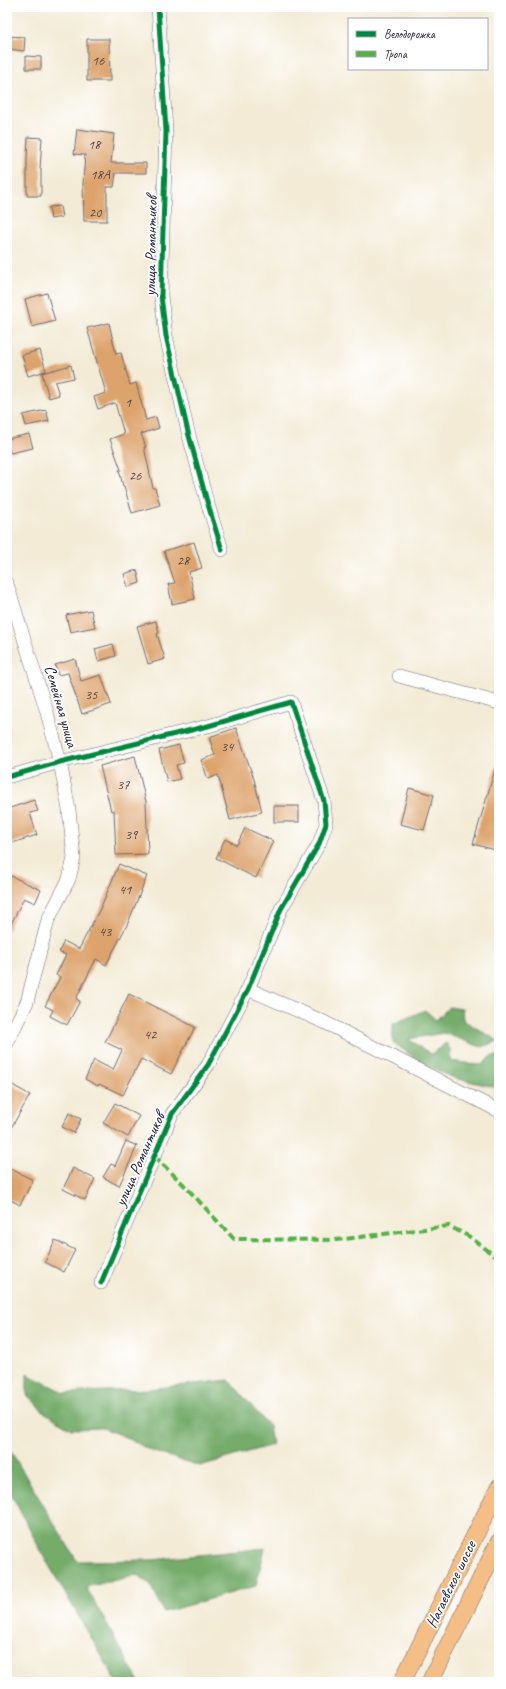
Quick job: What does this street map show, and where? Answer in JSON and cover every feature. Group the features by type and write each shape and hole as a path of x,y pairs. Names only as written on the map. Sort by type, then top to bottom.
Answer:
{"main road":[{"path":"390,1682 497,1490"},
{"name":"Нагаевское шоссе","path":"402,1682 497,1490"},
{"name":"Нагаевское шоссе","path":"430,1682 499,1542"},
{"path":"442,1682 499,1562"}],"street":[{"name":"улица Романтиков","path":"158,7 166,131 161,296 166,336 188,432 222,550"},
{"name":"Семейная улица","path":"7,584 46,709 60,762 69,810 74,858 69,879 48,920 27,1002 7,1043"},
{"path":"399,676 499,703"},
{"name":"улица Романтиков","path":"60,762 208,726 291,702 324,801 326,824 319,844 281,909 248,989 208,1065 172,1114 101,1283"},
{"path":"7,776 60,762"},
{"path":"248,989 338,1029 499,1111"}],"green space":[{"path":"449,1007 462,1009 463,1020 498,1041 481,1047 444,1033 408,1039 431,1054 446,1043 451,1051 450,1061 481,1065 491,1056 499,1056 499,1088 454,1078 421,1063 393,1042 393,1024 425,1010 436,1020"},
{"path":"27,1374 65,1393 148,1389 229,1380 269,1426 272,1445 200,1466 151,1451 130,1439 103,1428 71,1429 44,1412 27,1395"},
{"path":"7,1445 77,1561 152,1560 265,1548 256,1586 164,1612 149,1583 137,1575 86,1587 139,1682 117,1682 44,1557 7,1486"}],"building":[{"path":"7,36 25,37 24,51 7,49"},
{"path":"87,39 109,39 110,81 87,81"},
{"path":"26,56 41,57 41,69 26,69"},
{"path":"77,129 114,134 111,163 146,163 146,173 116,173 114,187 107,187 107,221 84,221 83,184 85,155 74,154"},
{"path":"28,137 42,138 40,169 41,196 27,196"},
{"path":"60,206 62,217 51,219 49,207"},
{"path":"47,293 55,321 32,327 25,299"},
{"path":"109,323 116,354 121,353 130,385 136,383 146,420 156,417 159,428 141,434 146,447 144,447 153,488 155,488 160,505 132,513 123,486 119,470 121,470 110,439 124,434 115,403 98,409 94,397 106,393 87,328"},
{"path":"40,350 46,371 28,376 22,355"},
{"path":"71,365 74,378 55,382 59,395 49,398 42,373"},
{"path":"46,410 49,421 26,426 23,415"},
{"path":"29,434 33,448 10,453 7,439"},
{"path":"194,542 202,568 189,572 195,599 172,604 168,584 175,583 164,551"},
{"path":"137,570 140,583 128,587 124,574"},
{"path":"91,610 95,627 70,632 66,615"},
{"path":"156,621 159,633 157,634 165,659 148,664 137,626"},
{"path":"113,644 116,656 98,661 95,649"},
{"path":"75,659 81,681 101,675 111,704 82,714 68,673 58,675 55,665"},
{"path":"236,728 254,779 262,812 230,820 218,775 208,779 201,760 215,755 209,737"},
{"path":"179,745 184,763 176,765 180,779 167,782 159,750"},
{"path":"135,756 146,802 148,854 116,855 114,810 111,811 100,766"},
{"path":"496,766 499,766 499,851 473,844"},
{"path":"409,788 434,795 424,830 400,824"},
{"path":"34,800 38,811 30,813 37,835 12,843 7,830 7,809"},
{"path":"274,806 299,806 299,822 274,822"},
{"path":"245,828 273,841 256,878 216,858 225,839 237,845"},
{"path":"119,864 147,876 128,923 106,965 96,959 76,999 80,1001 67,1025 50,1016 53,1010 45,1006 60,977 56,975 66,955 59,952 64,941 79,949 101,907"},
{"path":"7,874 41,890 35,903 24,898 7,932"},
{"path":"129,994 195,1027 171,1074 141,1059 123,1095 99,1084 98,1086 85,1079 94,1060 113,1070 122,1050 105,1042"},
{"path":"7,1082 30,1095 7,1135"},
{"path":"115,1103 139,1116 128,1137 103,1123"},
{"path":"69,1113 81,1119 74,1133 62,1127"},
{"path":"126,1141 137,1146 119,1186 103,1177 111,1164 115,1166"},
{"path":"7,1167 33,1180 20,1205 7,1198"},
{"path":"73,1168 95,1179 85,1200 63,1189"},
{"path":"55,1240 75,1250 64,1272 45,1262"}],"marked path":[{"path":"154,1156 184,1185 234,1239 336,1240 449,1226 470,1237 499,1259"}],"cycle path":[{"path":"158,7 166,131 161,296 166,336 188,432 222,550"},
{"path":"7,777 60,762 208,726 291,702 324,801 326,824 319,844 281,909 248,989 208,1065 172,1114 101,1283"}]}
